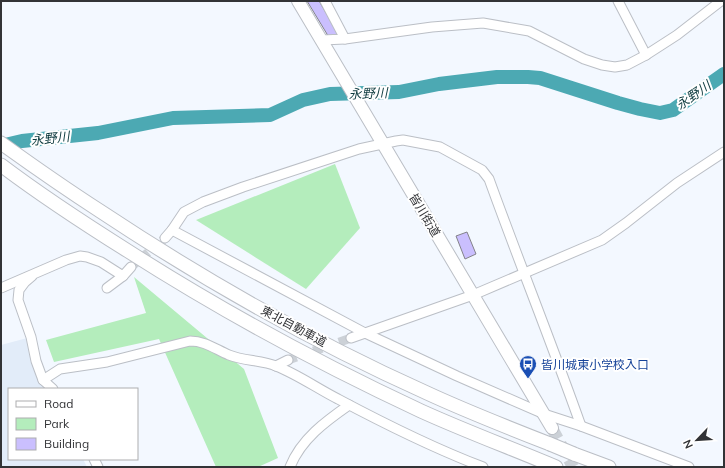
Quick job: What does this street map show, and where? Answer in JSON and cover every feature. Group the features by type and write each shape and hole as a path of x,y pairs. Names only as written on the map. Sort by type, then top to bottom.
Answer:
{"highway":[{"name":"東北自動車道","path":"1,142 24,160 173,258 290,325 370,366 470,412 609,467"},
{"name":"東北自動車道","path":"1,165 69,213 111,240 209,301 280,341 364,384 422,411 556,467"}],"main road":[{"name":"皆川街道","path":"298,1 552,428"}],"street":[{"path":"325,1 345,39"},
{"path":"618,1 646,55"},
{"path":"323,43 432,27 483,23 529,31 584,59 602,65 615,67 627,65 646,55 677,35 720,1"},
{"path":"165,238 184,212 203,202 265,180 382,142 403,140 440,147 482,170 489,180 547,330 581,426"},
{"path":"351,338 473,295 602,240 677,183 724,152"},
{"path":"172,230 365,333 457,376 544,414 581,426 689,467"},
{"path":"1,288 19,279 80,256 102,262 123,276"},
{"path":"107,288 123,276 131,267"},
{"path":"34,274 19,290 18,300 31,337 36,360 43,380 52,388"},
{"path":"43,380 60,369 107,362 190,341 198,341 230,356 252,359 276,366 423,443 483,467"},
{"path":"276,366 288,360"},
{"path":"290,467 307,439 328,420 349,405"}],"shaded area":[{"path":"31,337 49,388 8,388 8,460 84,460 87,467 1,467 1,345"}],"green space":[{"path":"335,164 360,228 306,289 196,220"},
{"path":"134,277 244,369 278,458 258,467 216,467 159,339 54,362 46,340 146,313"}],"building":[{"path":"307,1 319,1 338,33 330,39"},
{"path":"467,232 476,254 465,259 456,236"}],"waterway":[{"name":"永野川","path":"1,146 22,141 98,133 173,118 270,115 303,100 330,94 399,92 439,84 497,77 540,78 618,103 660,113 673,110 724,74"}],"tunnel":[{"path":"131,267 165,238"},
{"path":"288,360 351,338"},
{"path":"552,428 573,467"}],"place":[{"name":"皆川城東小学校入口","path":"528,379"}]}
